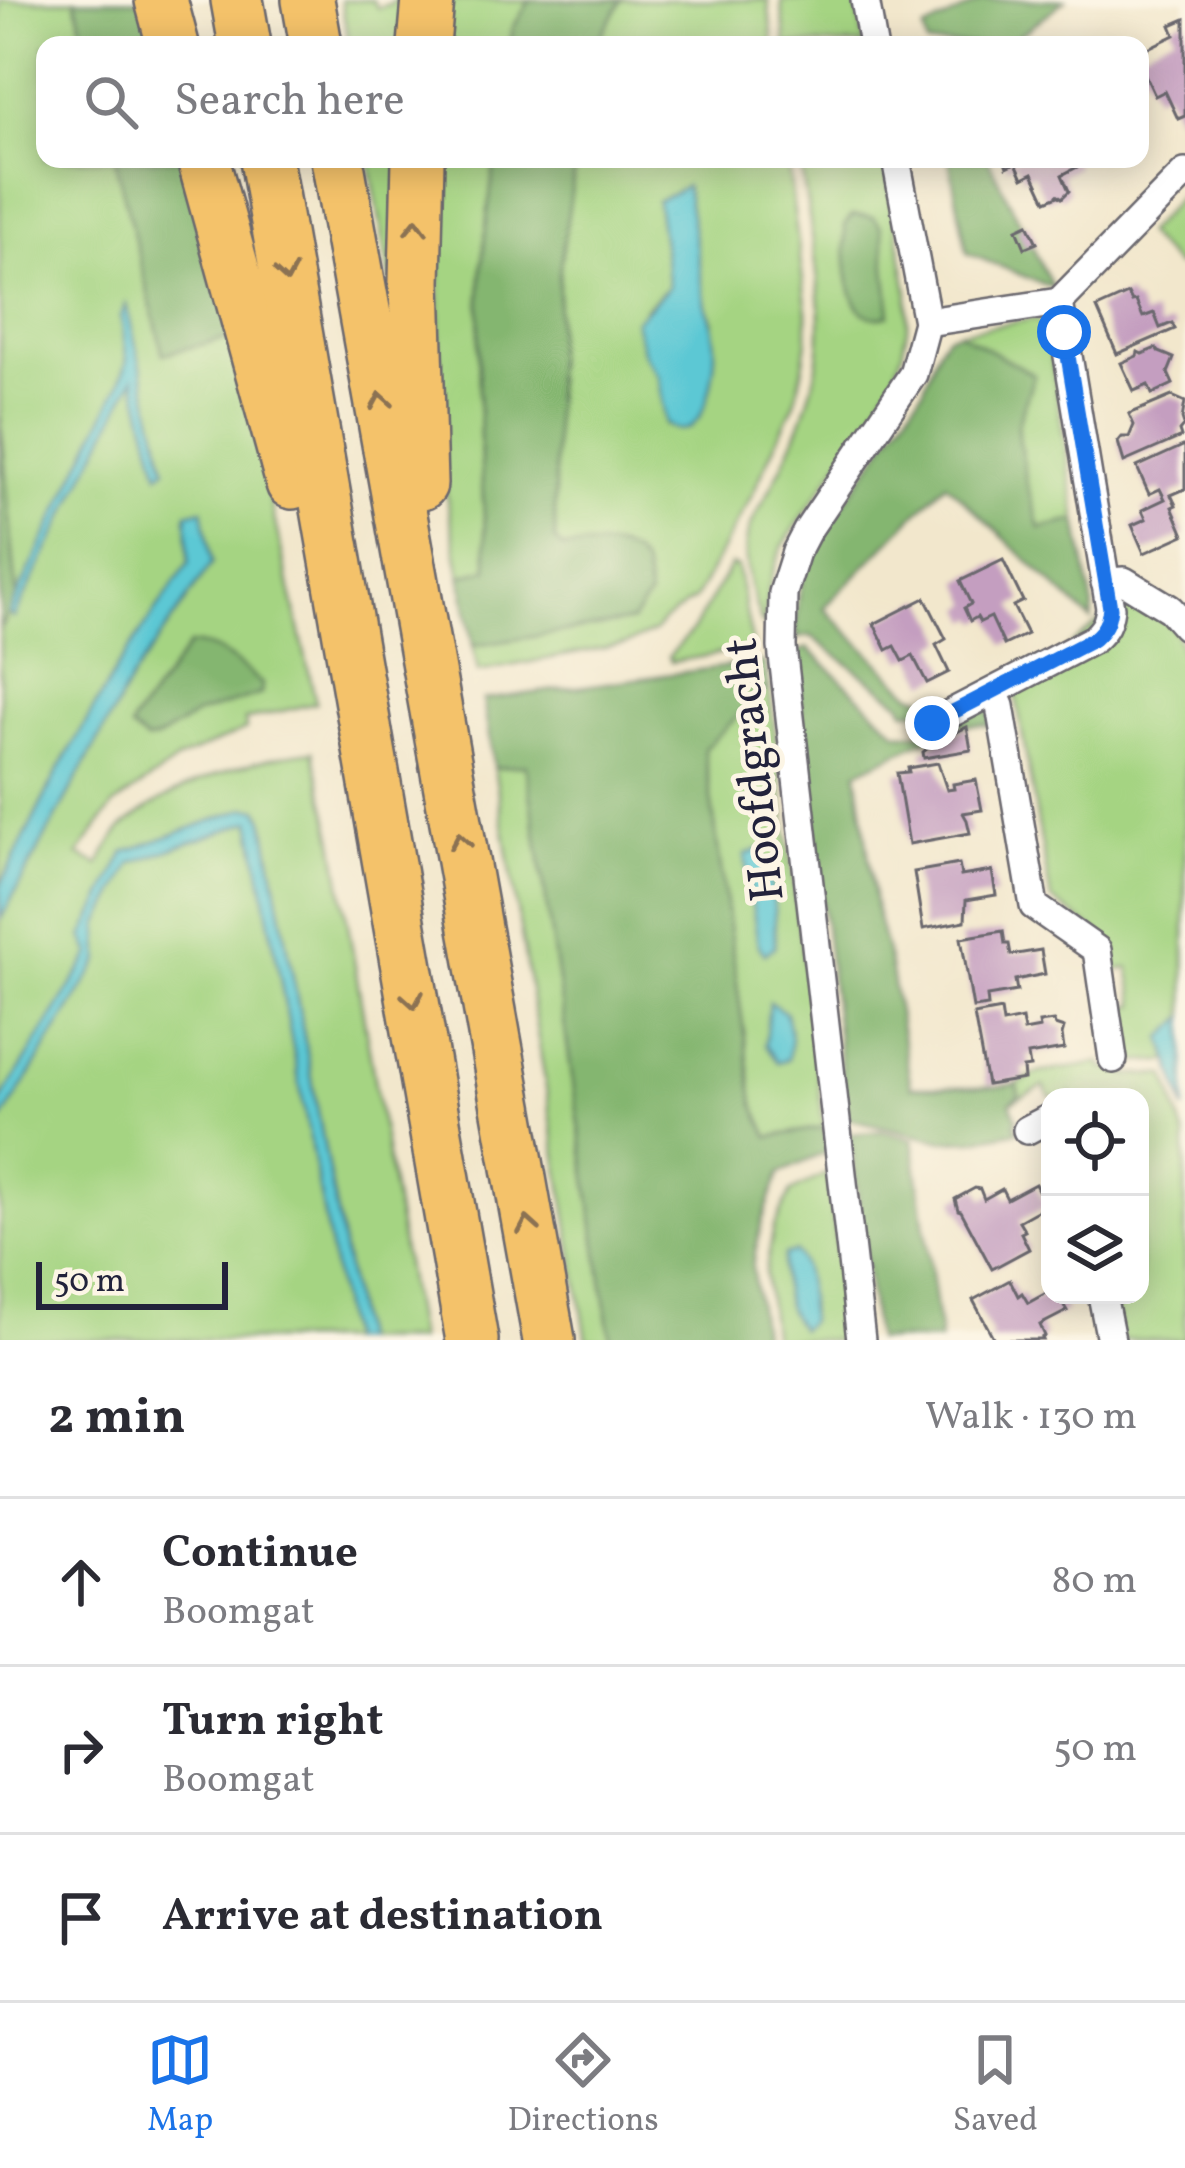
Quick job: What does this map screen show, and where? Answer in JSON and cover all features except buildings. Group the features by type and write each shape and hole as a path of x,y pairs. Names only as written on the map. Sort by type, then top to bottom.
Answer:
{"highway":[{"path":"160,0 170,36"},
{"path":"237,0 243,36"},
{"path":"308,0 314,36"},
{"path":"425,36 428,0"},
{"path":"205,168 370,761"},
{"path":"268,168 472,1340"},
{"path":"339,168 549,1340"},
{"path":"418,168 424,640"}],"street":[{"path":"865,0 872,36"},
{"name":"Hoofdgracht","path":"861,1340 781,611 796,552 913,374 927,322 898,168"},
{"path":"927,322 1059,302 1185,172"},
{"path":"932,723 1105,630 1110,608 1059,302"},
{"path":"1106,582 1124,580 1170,609 1185,626"},
{"path":"994,692 1034,906 1097,950 1113,1059"},
{"path":"1104,1304 1111,1340"}],"green space":[{"path":"0,0 75,0 85,36 36,36 36,168 117,168 163,353 233,337 316,703 245,720 246,729 179,759 113,806 78,855 99,865 124,826 189,786 239,767 313,751 333,835 418,1340 360,1340 259,809 132,863 251,820 347,1340 0,1340 0,920 132,678 212,563 187,513 189,562 117,668 0,886 0,630 17,598 0,411","holes":["190,645 261,693 197,714 157,739 146,741 131,729"]},
{"path":"75,0 145,0 155,36 85,36"},
{"path":"341,0 372,0 378,8 393,0 418,0 415,36 347,36"},
{"path":"449,0 530,0 512,36 447,36"},
{"path":"530,0 622,0 601,36 512,36"},
{"path":"622,0 768,0 772,36 601,36"},
{"path":"781,0 856,0 863,36 785,36"},
{"path":"984,0 1065,0 1017,36 925,36 924,30"},
{"path":"117,168 189,168 233,337 163,354"},
{"path":"371,168 408,168 401,338"},
{"path":"440,168 494,168 482,265 479,353 488,570 461,576 446,494 439,415"},
{"path":"494,168 575,168 560,266 554,365 555,540 563,548 609,546 638,558 649,597 632,621 473,646 461,576 488,569 481,461 482,265"},
{"path":"575,168 788,168 807,312 803,367 795,402 751,497 695,599 654,632 626,644 478,672 473,646 632,621 619,547 563,548 555,540 554,365 560,266","holes":["686,187 706,306 713,322 666,424 644,309 669,287 657,201"]},
{"path":"801,168 887,168 908,292 902,353 874,411 782,547 762,624 750,584 746,543 804,415 816,371 820,320"},
{"path":"951,168 993,168 1053,288 967,253"},
{"path":"1184,192 1185,261 1176,266 1145,234"},
{"path":"852,215 874,217 882,228 889,315 874,317 855,301 845,252 845,224"},
{"path":"1033,319 1052,328 1059,348 1050,351 1077,520 1040,528 1017,426 1034,375 958,332"},
{"path":"958,332 1034,375 1017,426 1027,485 1040,528 1077,520 1093,608 1091,620 946,483 824,608 910,693 930,701 935,710 905,711 901,703 811,636 797,638 799,600 818,540 923,390 939,347 947,336"},
{"path":"0,411 17,598 0,630"},
{"path":"731,565 737,567 753,648 671,662 669,656 692,631"},
{"path":"1128,598 1169,624 1185,669 1185,1017 1164,1038 1169,1061 1127,1062 1118,1013 1136,1005 1129,968 1109,966 1104,937 1051,899 1015,691"},
{"path":"198,644 240,665 262,684 261,694 197,714 146,741 131,729 133,722 189,645"},
{"path":"808,648 897,732 931,730 985,707 991,716 991,725 956,725 857,772 876,911 911,1087 1017,1084 1019,1095 1010,1103 1018,1131 943,1141 847,1118 806,762 797,652"},
{"path":"764,663 769,686 704,749 754,1104 769,1137 824,1127 827,1152 780,1173 762,1221 752,1267 763,1340 611,1340 526,765 494,768 483,700"},
{"path":"769,686 824,1127 769,1137 754,1104 704,748"},
{"path":"526,764 611,1340 587,1340 494,768"},
{"path":"1101,1063 1103,1069 1123,1067 1126,1075 1166,1075 1185,1137 1185,1340 1121,1340 1114,1304 1149,1304 1149,1088 1044,1086 1010,1103 1019,1095 1017,1084 1038,1073"},
{"path":"883,1131 913,1139 940,1340 875,1340 850,1134"},
{"path":"827,1173 848,1340 773,1340 765,1273 774,1227 791,1192"}],"water":[{"path":"686,186 715,354 704,408 689,428 679,430 666,424 659,377 644,354 635,321 669,287 657,201"},
{"path":"126,304 166,468 159,474 134,378 14,618 9,613 120,383 127,361 121,316"},
{"path":"203,509 212,563 132,678 0,920 0,886 117,668 189,562 187,513"},
{"path":"246,808 259,809 264,819 360,1340 347,1340 251,821 132,863 99,925 100,960 0,1124 0,1102 91,954 83,937 125,852"},
{"path":"760,849 775,922 775,947 764,954 758,944 745,855"},
{"path":"769,1002 786,1013 791,1038 788,1059 778,1062 765,1045"},
{"path":"1185,1017 1185,1110 1163,1038"},
{"path":"795,1252 808,1294 809,1321 800,1329 786,1303 783,1284 784,1255"}],"route":[{"path":"932,723 1094,639 1108,622 1110,608 1064,332"}]}
